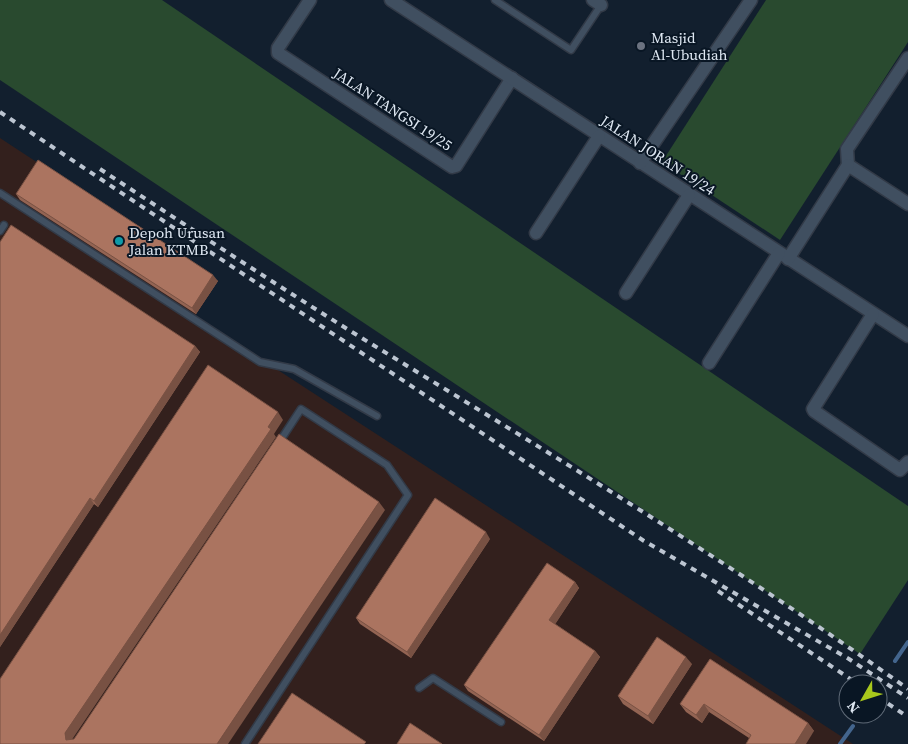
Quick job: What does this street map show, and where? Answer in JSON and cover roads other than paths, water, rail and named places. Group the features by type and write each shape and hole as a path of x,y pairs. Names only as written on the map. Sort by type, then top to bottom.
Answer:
{"street":[{"name":"JALAN TANGSI 19/25","path":"310,0 278,48 278,53 452,167 456,166 512,78"},
{"name":"JALAN JORAN 19/24","path":"391,0 411,5 512,78 599,136 908,336"},
{"path":"640,163 751,0"},
{"path":"709,363 848,165 847,149 908,58"},
{"path":"536,233 599,136"},
{"path":"848,165 908,204"},
{"path":"626,293 690,195"},
{"path":"873,314 813,409 814,412 900,470 908,462"}],"lane":[{"path":"495,0 571,50 597,3"},
{"path":"0,193 260,362 294,369 377,416"},
{"path":"244,744 408,495 387,465 301,409 274,450"},
{"path":"419,688 434,678 502,722"}],"waterway":[{"path":"895,661 908,642"},
{"path":"840,744 853,726"}],"railway":[{"path":"0,112 644,541 849,659 908,698"},
{"path":"100,169 320,312 703,550 908,689"},
{"path":"718,591 843,674"},
{"path":"888,704 908,717"}],"place":[{"name":"Masjid Al-Ubudiah","path":"641,46"},
{"name":"Depoh Urusan Jalan KTMB","path":"119,241"}]}
